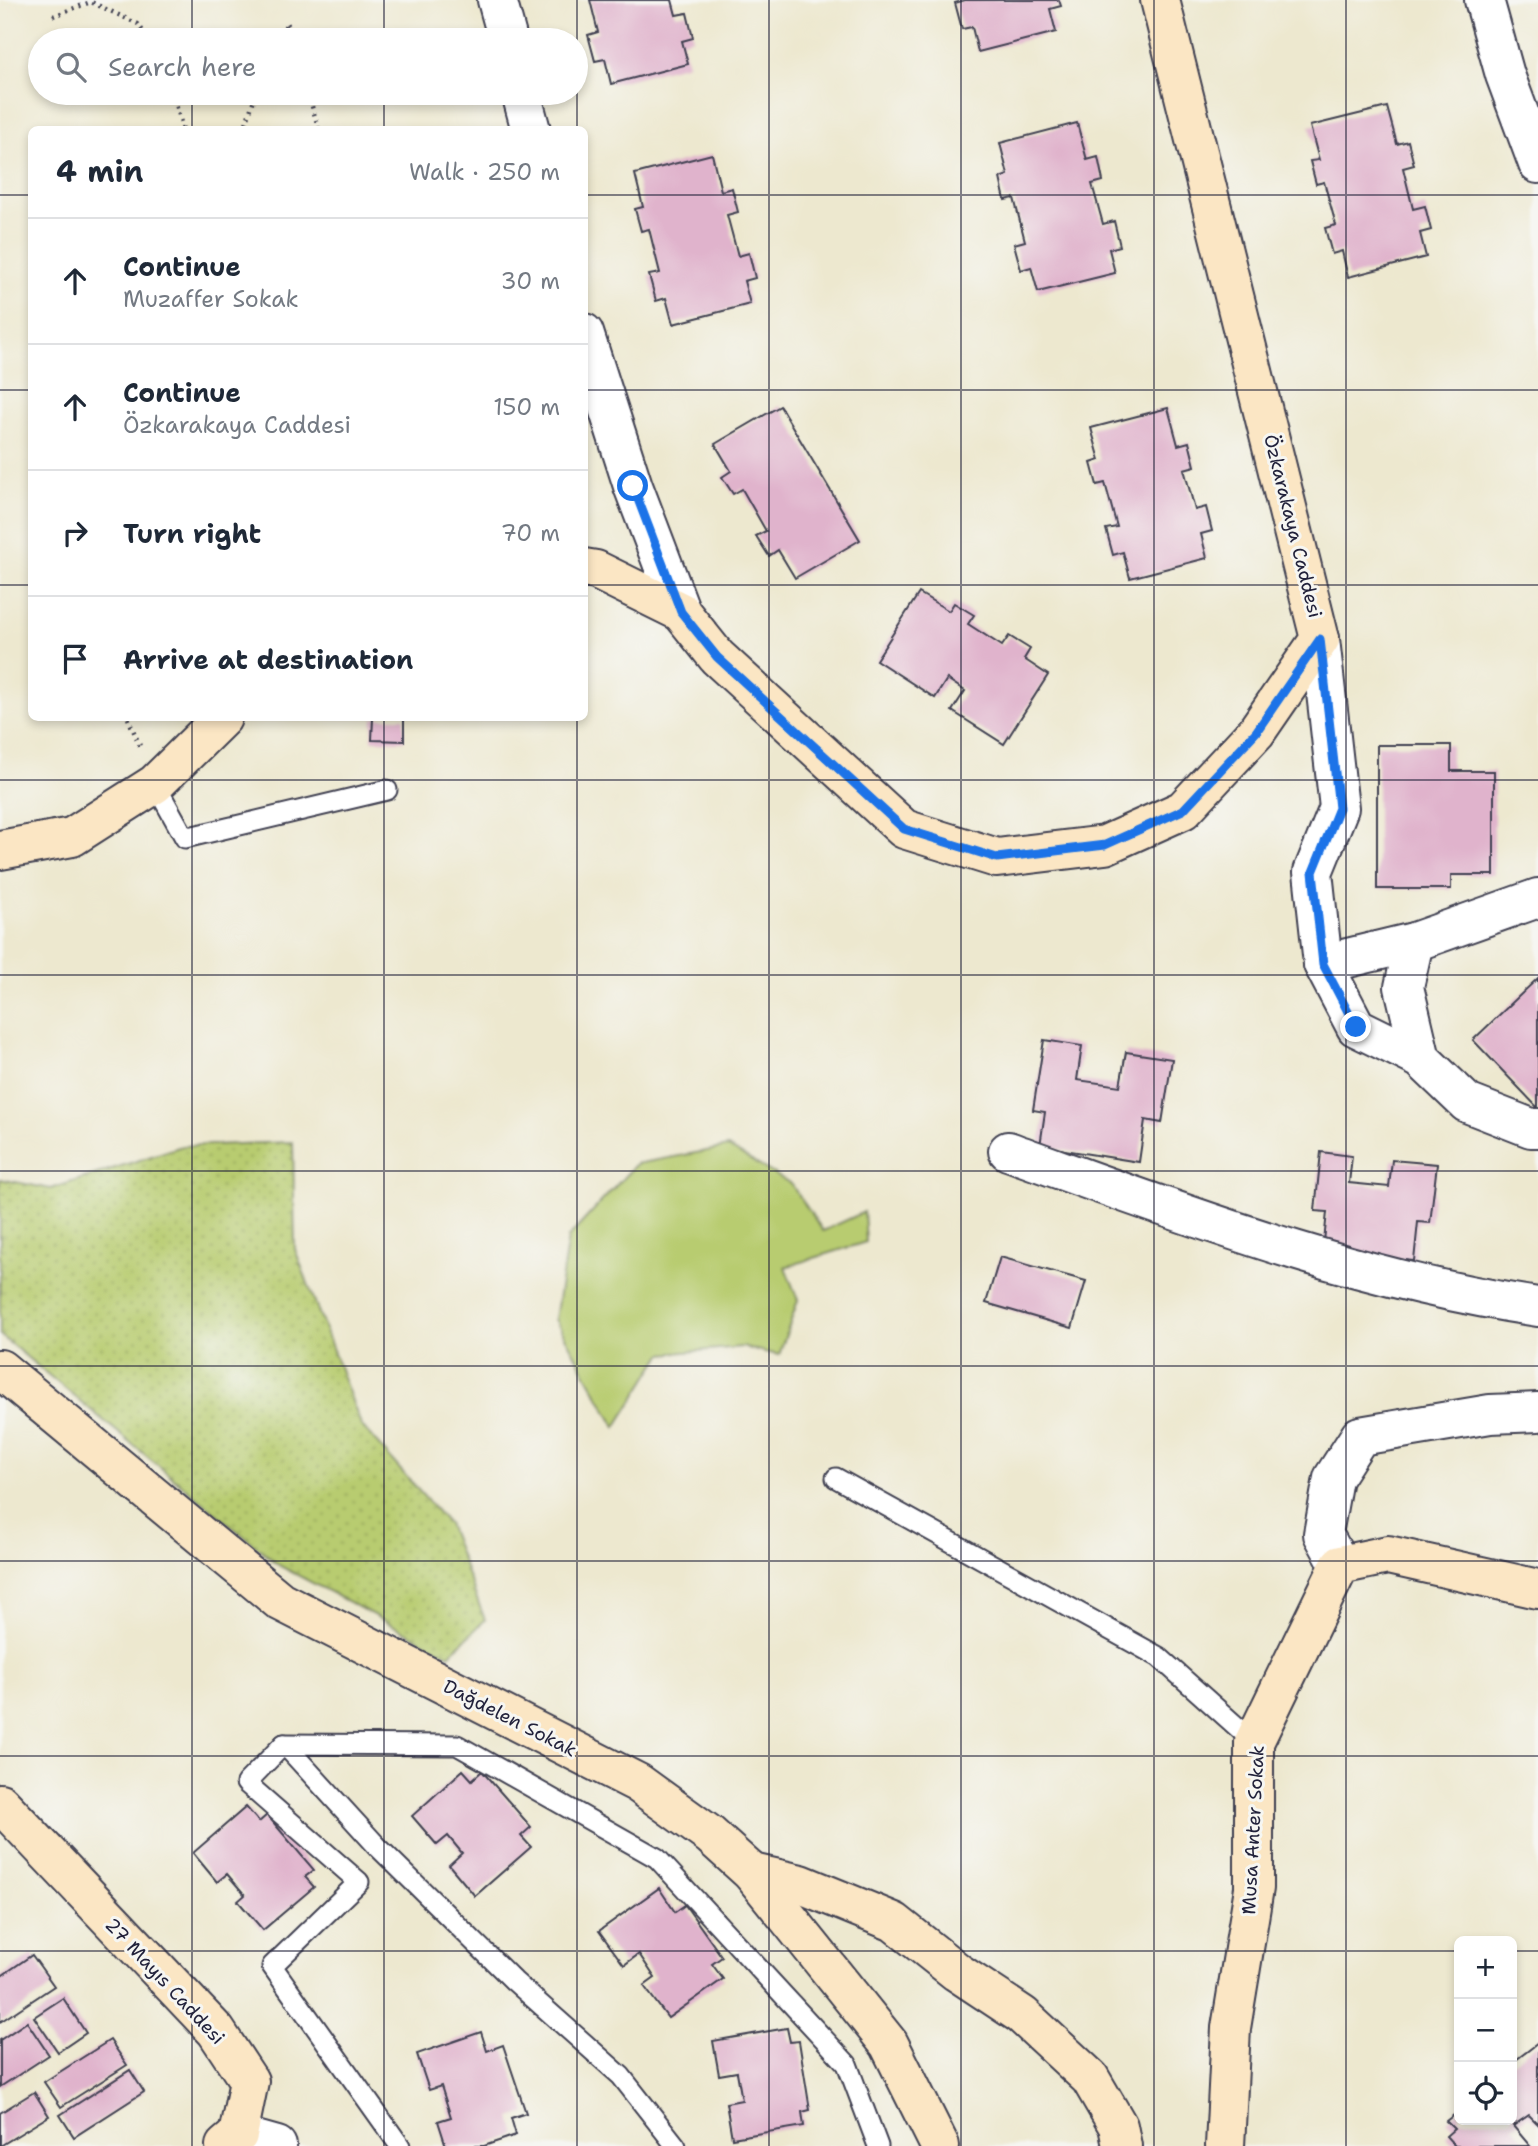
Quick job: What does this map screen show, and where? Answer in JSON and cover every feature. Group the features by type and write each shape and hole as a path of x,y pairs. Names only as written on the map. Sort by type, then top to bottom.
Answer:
{"street":[{"path":"497,0 505,28"},
{"name":"Özkarakaya Caddesi","path":"588,569 596,570 681,612 717,657 904,829 997,858 1105,845 1183,810 1256,732 1320,639 1160,0"},
{"path":"1485,0 1505,75 1538,163"},
{"path":"524,105 530,126"},
{"path":"588,345 633,486 681,612"},
{"path":"1320,639 1339,808 1313,872 1323,964 1356,1027 1421,1059 1467,1103 1531,1128 1538,1128"},
{"path":"0,850 72,837 155,784 219,721"},
{"path":"1323,964 1414,942 1538,898"},
{"path":"1414,942 1404,987 1421,1059"},
{"path":"1008,1151 1254,1239 1477,1298 1538,1307"},
{"name":"Dağdelen Sokak","path":"0,1369 280,1601 638,1783 710,1835 752,1873 888,2044 940,2146"},
{"path":"1538,1412 1490,1414 1360,1436 1333,1478 1323,1534 1340,1566 1388,1555 1538,1589"},
{"name":"Musa Anter Sokak","path":"1225,2146 1231,2028 1254,1888 1254,1742 1340,1566"},
{"name":"27 Mayıs Caddesi","path":"4,1806 216,2031 249,2081 231,2141 277,2146"},
{"path":"752,1873 801,1884 894,1923 957,1972 1022,2015 1090,2078 1118,2126 1122,2146"}],"lane":[{"path":"155,784 186,838 387,790"},
{"path":"836,1478 1159,1657 1254,1742"},
{"path":"400,2146 272,1966 359,1882 246,1783 284,1744 457,1745 657,1858 847,2064 878,2146"},
{"path":"284,1744 397,1865 514,1981 621,2076 676,2146"}],"path":[{"path":"53,16 91,2 138,24 141,28"},
{"path":"176,105 182,126"},
{"path":"245,126 252,105"},
{"path":"312,105 318,126"}],"green space":[{"path":"293,1142 295,1249 361,1425 448,1524 485,1620 449,1655 280,1566 0,1335 0,1179 51,1189 182,1146"},
{"path":"728,1147 791,1184 823,1231 864,1212 866,1242 785,1267 798,1300 779,1355 742,1347 662,1354 616,1427 555,1319 568,1238 636,1164"}],"building":[{"path":"590,0 672,0 676,15 687,13 693,38 682,41 688,64 611,84 605,59 595,61 588,35 598,32"},
{"path":"965,0 1059,0 1061,6 1050,9 1056,32 978,52 972,27 962,29 955,3"},
{"path":"1387,107 1397,144 1408,141 1414,165 1403,168 1413,209 1425,206 1431,230 1420,233 1426,257 1348,277 1342,251 1332,254 1325,228 1336,225 1324,182 1316,184 1310,161 1319,160 1310,126"},
{"path":"1077,123 1087,160 1098,157 1103,181 1092,184 1103,224 1114,221 1120,246 1109,249 1115,273 1038,292 1031,267 1021,270 1014,244 1025,241 1014,198 1005,200 1000,178 1008,175 1000,143"},
{"path":"712,154 721,191 732,188 738,212 727,215 738,256 749,253 755,278 744,281 750,304 673,324 666,298 656,301 649,275 660,273 649,229 641,231 635,209 643,207 635,174"},
{"path":"780,406 860,540 795,578 778,550 769,556 756,536 766,531 742,489 733,494 722,477 731,471 715,444"},
{"path":"1168,408 1178,445 1189,442 1195,466 1184,469 1195,510 1206,507 1212,531 1201,534 1207,558 1130,578 1123,552 1113,555 1106,529 1117,527 1105,483 1097,485 1091,463 1100,460 1091,428"},
{"path":"919,593 949,611 954,603 974,615 968,624 1002,646 1009,636 1030,649 1024,659 1048,675 1004,744 952,711 965,691 947,679 935,698 876,660"},
{"path":"373,721 404,721 404,741 372,740"},
{"path":"1377,745 1451,745 1451,771 1494,771 1494,875 1451,875 1451,889 1377,889"},
{"path":"1538,978 1538,1108 1473,1040"},
{"path":"1044,1040 1082,1046 1077,1080 1120,1086 1126,1052 1172,1059 1162,1123 1145,1120 1139,1162 1040,1146 1045,1112 1033,1110"},
{"path":"1321,1152 1352,1156 1349,1183 1389,1187 1392,1160 1437,1164 1430,1223 1418,1222 1414,1261 1323,1252 1327,1212 1315,1211"},
{"path":"1000,1257 1086,1281 1072,1328 986,1303"},
{"path":"463,1770 472,1780 482,1771 531,1827 521,1836 531,1847 475,1896 449,1865 462,1853 448,1836 437,1845 412,1816"},
{"path":"246,1807 259,1822 267,1815 314,1870 305,1877 314,1887 263,1930 238,1901 245,1895 227,1874 217,1882 193,1853"},
{"path":"659,1888 675,1912 685,1905 722,1957 712,1964 723,1979 668,2018 644,1986 655,1978 639,1954 624,1965 599,1931"},
{"path":"32,1955 54,1986 0,2022 0,1977"},
{"path":"63,1998 86,2033 58,2052 34,2017"},
{"path":"27,2022 49,2055 0,2087 0,2040"},
{"path":"787,2028 790,2042 799,2041 810,2110 802,2112 804,2126 732,2138 726,2103 742,2100 737,2072 719,2075 713,2041"},
{"path":"481,2032 487,2051 503,2045 526,2113 511,2118 516,2135 484,2146 446,2146 438,2121 451,2117 441,2086 429,2090 417,2054"},
{"path":"110,2040 127,2065 61,2107 44,2082"},
{"path":"1538,2043 1538,2124 1529,2115 1517,2123 1517,2059"},
{"path":"130,2070 144,2092 74,2137 60,2115"},
{"path":"34,2092 49,2116 0,2146 0,2113"},
{"path":"1454,2115 1454,2125 1514,2125 1530,2146 1455,2146 1446,2136 1454,2129 1446,2121"}],"route":[{"path":"633,486 681,612 717,657 904,829 997,858 1105,845 1183,810 1256,732 1320,639 1339,808 1313,872 1323,964 1356,1027"}]}
